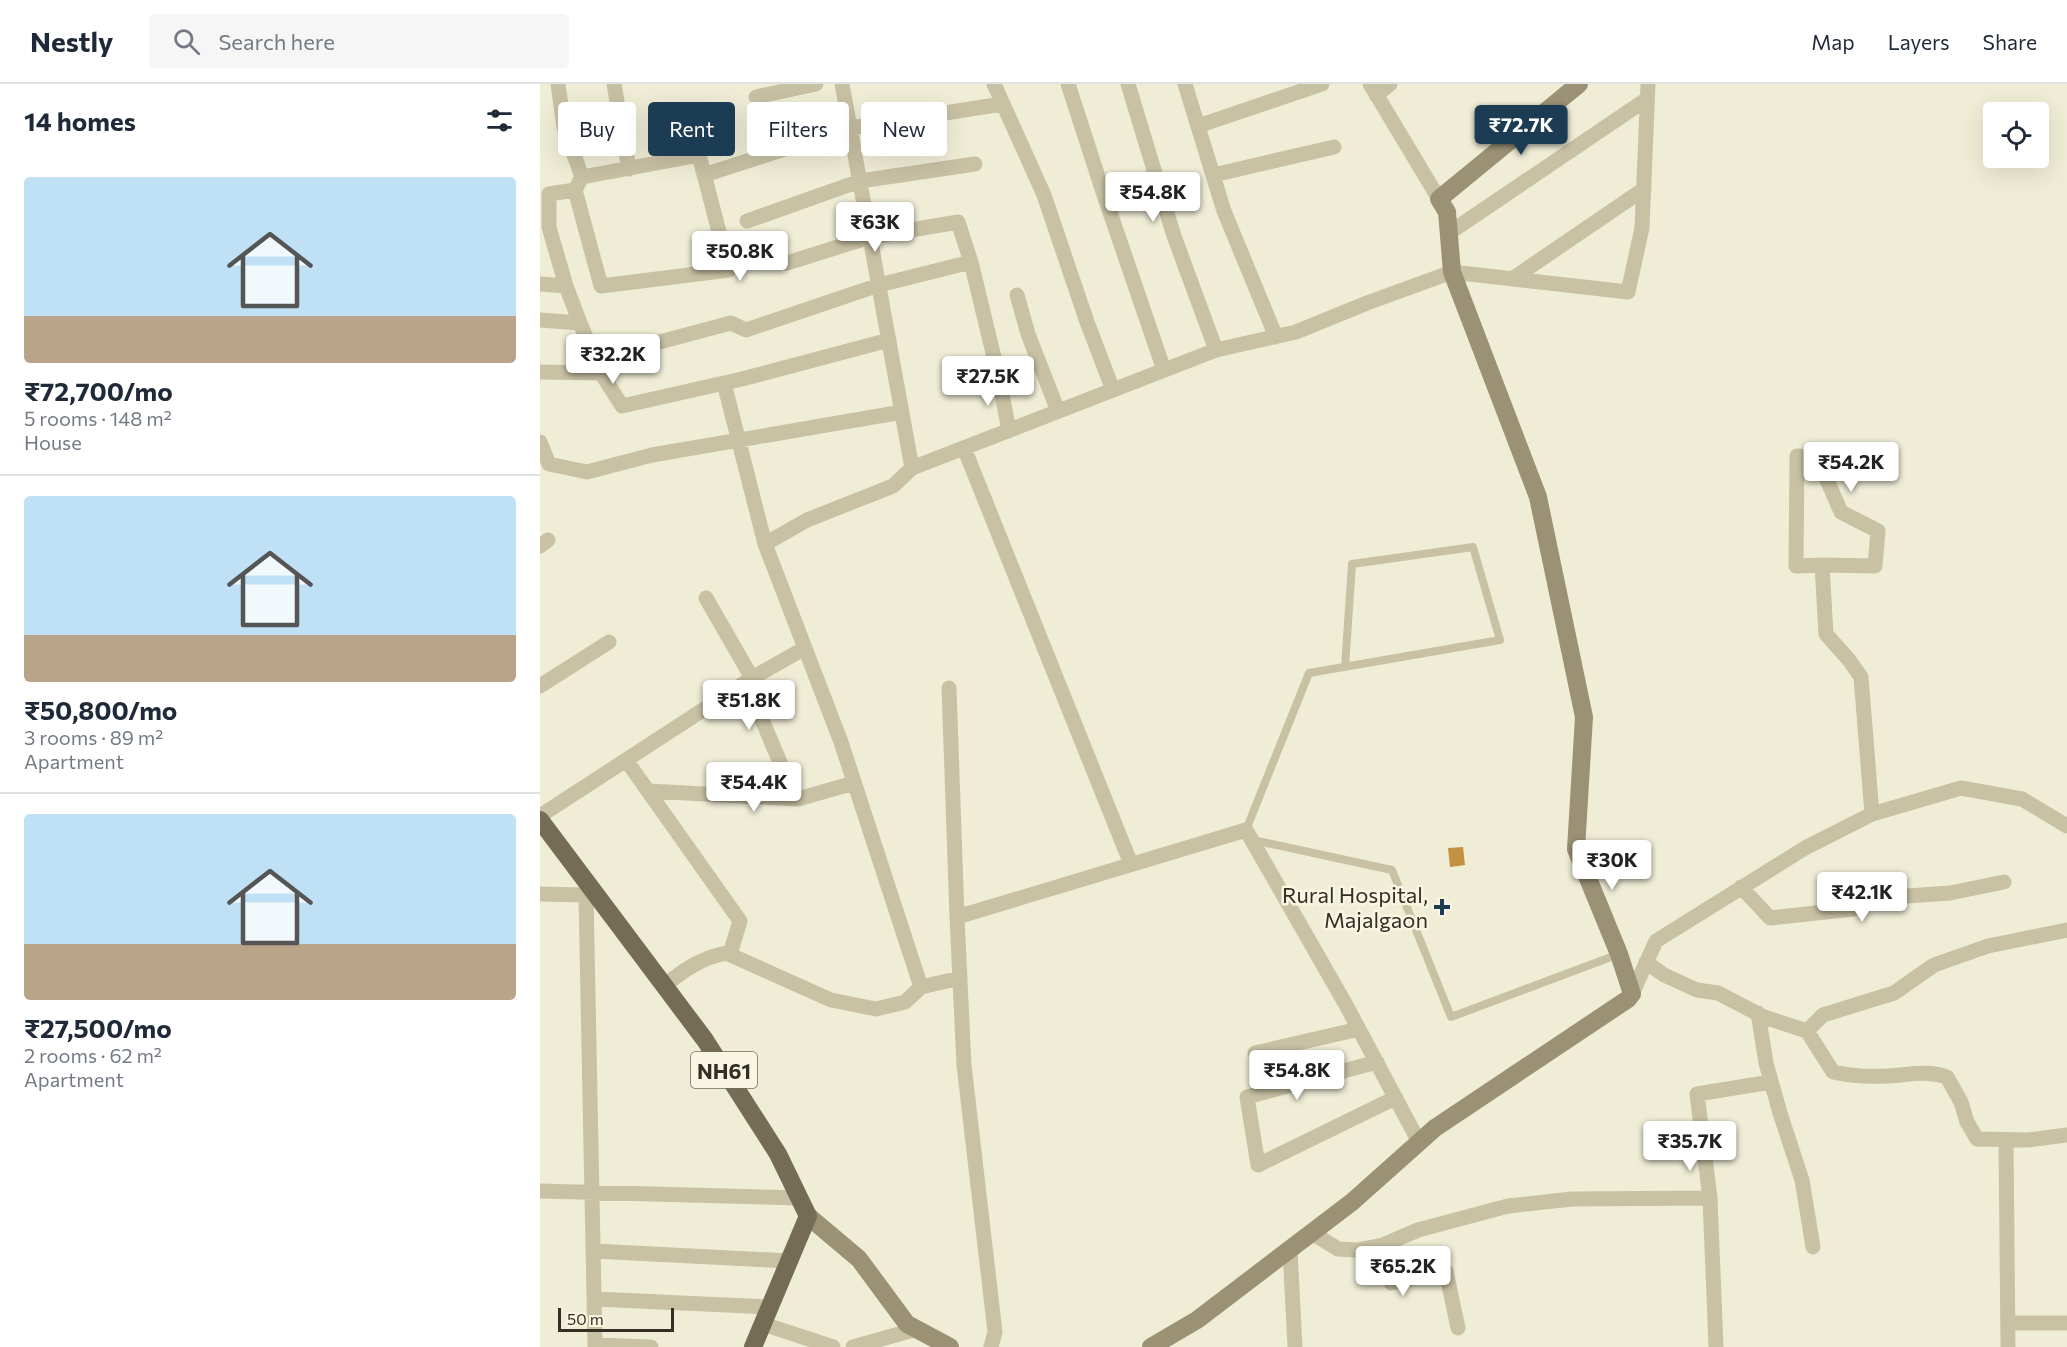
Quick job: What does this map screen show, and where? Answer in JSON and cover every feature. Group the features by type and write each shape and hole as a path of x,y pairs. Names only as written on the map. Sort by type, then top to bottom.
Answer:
{"main road":[{"name":"NH61","path":"540,818 705,1040 778,1154 808,1216"},
{"path":"753,1347 808,1216"}],"street":[{"path":"558,84 564,127 578,184 601,286 729,270 699,155 629,168 578,184 544,193 545,227 566,286 598,366 622,406 724,383 889,340"},
{"path":"614,84 629,168"},
{"path":"756,97 816,84"},
{"path":"842,84 912,468"},
{"path":"994,84 1044,195 1087,322 1113,390"},
{"path":"1068,84 1164,370"},
{"path":"1128,84 1174,236 1216,350"},
{"path":"1185,84 1224,211 1276,337"},
{"path":"1198,126 1323,84"},
{"path":"1390,84 1373,89 1447,212 1452,272 1538,497 1584,717 1576,849 1619,954 1632,994"},
{"path":"1439,199 1579,84"},
{"path":"1449,233 1648,92"},
{"path":"765,543 807,520 893,486 912,468 1216,350 1296,333 1367,303 1452,272 1628,292 1642,228 1648,92"},
{"path":"704,175 850,128 1002,104"},
{"path":"1213,175 1334,147"},
{"path":"747,221 860,181 975,164"},
{"path":"1512,279 1644,189"},
{"path":"787,263 870,237 958,222 971,262 1009,430"},
{"path":"540,372 598,366 731,323 746,330 879,285 971,262"},
{"path":"540,284 566,286"},
{"path":"1017,295 1028,334 1058,411"},
{"path":"540,320 580,323"},
{"path":"724,383 765,543 841,742 921,987"},
{"path":"540,442 549,464 587,472 652,455 902,412"},
{"path":"964,448 1131,864"},
{"path":"1797,456 1812,457 1823,471 1841,512 1878,531 1875,566 1822,565 1796,566 1797,456"},
{"path":"1822,565 1826,634 1861,677 1872,814"},
{"path":"706,598 749,680 782,767"},
{"path":"540,686 609,642"},
{"path":"540,818 749,680 805,648"},
{"path":"950,688 964,1065 994,1332 991,1347"},
{"path":"626,760 740,921 730,954"},
{"path":"648,792 798,799 854,783"},
{"path":"1151,1347 1197,1320 1290,1250 1352,1202 1435,1128 1628,999 1656,941 1805,848 1872,814 1961,788 2022,799 2067,826"},
{"path":"957,917 1131,864 1248,835 1359,1029 1419,1142"},
{"path":"1741,887 1770,918 1853,909 1878,898 1950,893 2004,882"},
{"path":"540,894 586,895 595,1346 651,1347"},
{"path":"1807,1031 1823,1015 1894,993 1934,965 1988,946 2067,930"},
{"path":"664,986 686,968 710,956 726,952 831,1000 876,1009 905,1002 921,987 960,978"},
{"path":"1646,962 1664,975 1697,990 1718,993 1758,1013 1807,1031 1833,1072 1851,1076 1933,1072 1947,1077 1977,1139 2028,1140 2067,1135"},
{"path":"1758,1013 1771,1082 1802,1180 1813,1247"},
{"path":"1255,1053 1359,1029"},
{"path":"1377,1062 1247,1097 1258,1165 1395,1098"},
{"path":"1716,1347 1710,1198 1697,1094 1771,1082"},
{"path":"2006,1140 2008,1347"},
{"path":"540,1191 799,1198"},
{"path":"1312,1233 1338,1249 1357,1250 1383,1245 1418,1230 1509,1206 1572,1199 1710,1198"},
{"path":"808,1216 860,1259 907,1324 950,1347"},
{"path":"1383,1245 1391,1282 1446,1271 1458,1328"},
{"path":"1290,1250 1295,1347"},
{"path":"594,1251 789,1261"},
{"path":"595,1299 766,1316 833,1347"},
{"path":"2008,1323 2067,1323"},
{"path":"853,1347 917,1329"}],"lane":[{"path":"1345,667 1352,564 1473,547 1500,640 1309,674 1248,835 1392,870 1451,1017 1619,954"}],"building":[{"path":"1463,847 1465,865 1450,867 1448,848"}],"place":[{"name":"Rural Hospital, Majalgaon","path":"1442,907"}]}
